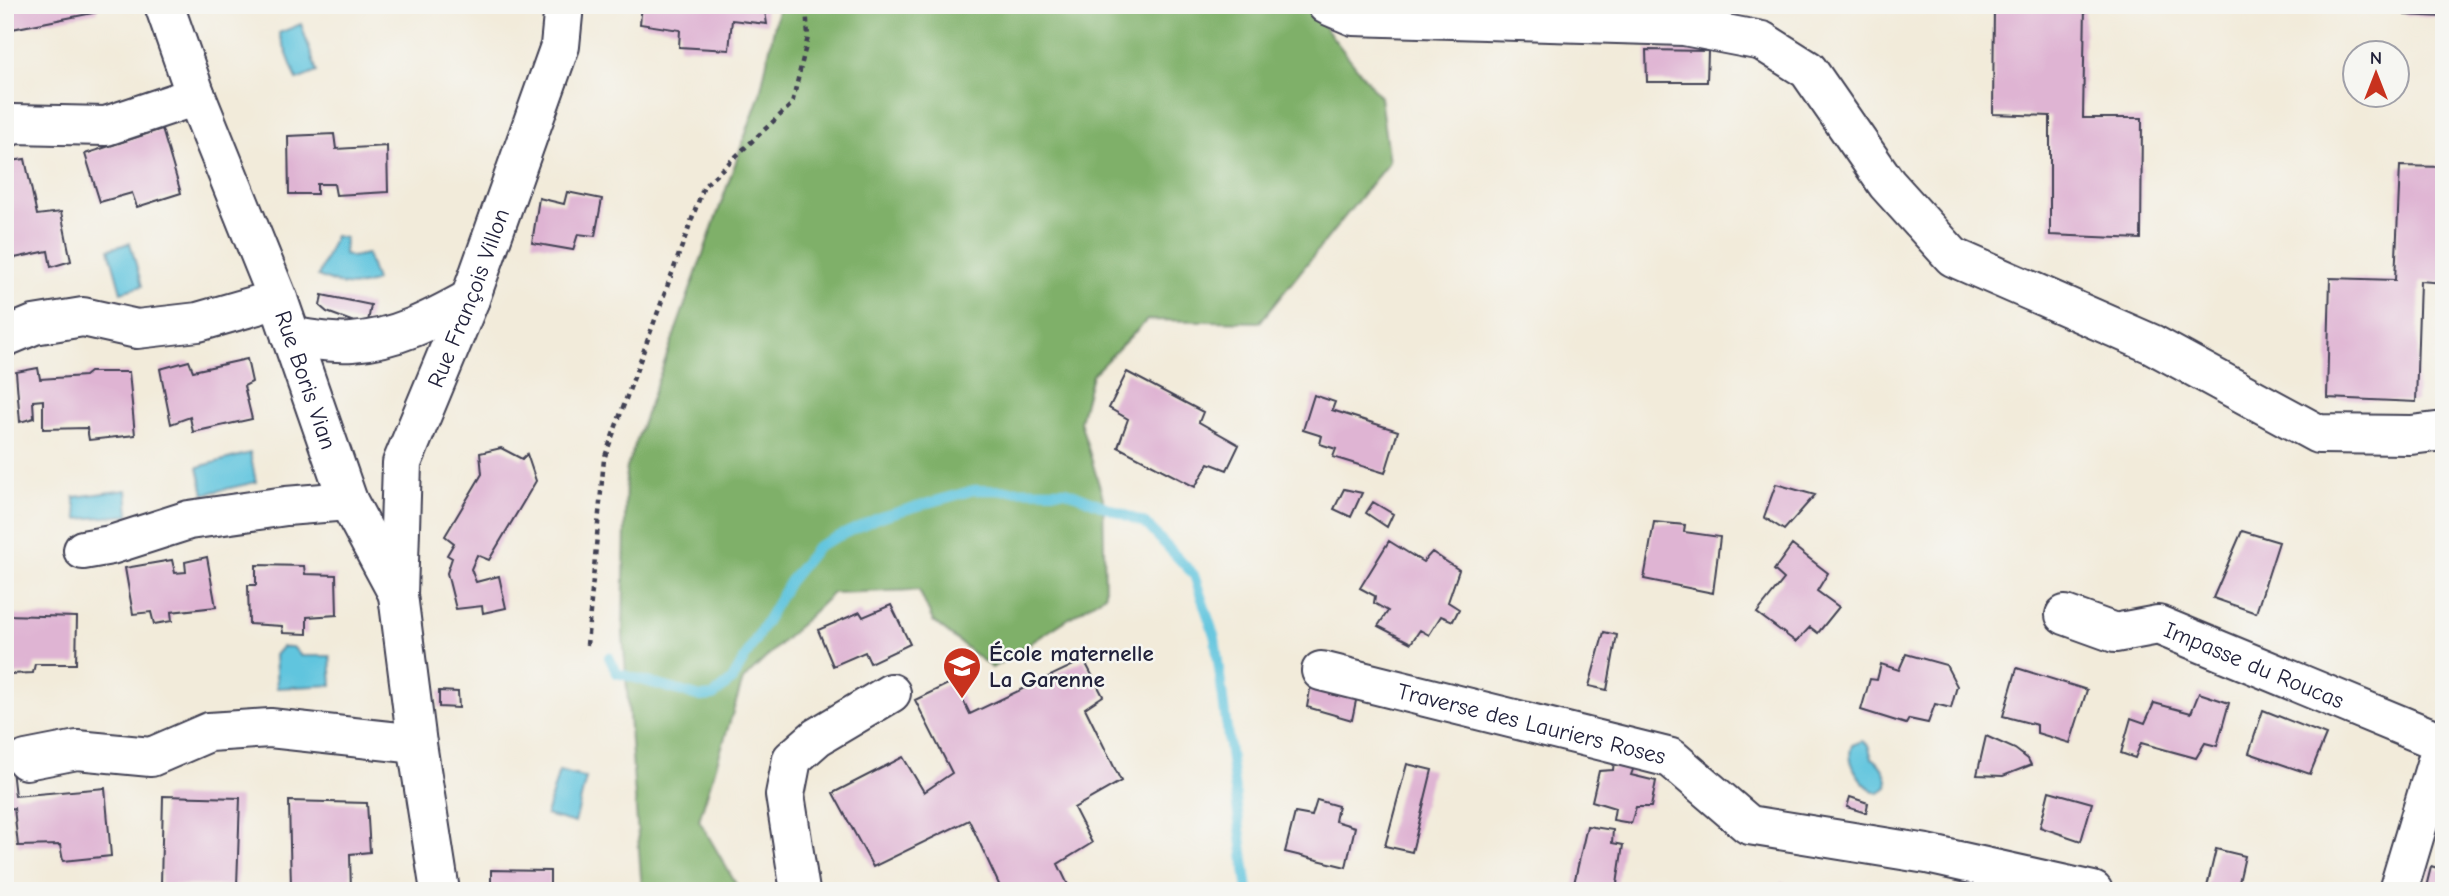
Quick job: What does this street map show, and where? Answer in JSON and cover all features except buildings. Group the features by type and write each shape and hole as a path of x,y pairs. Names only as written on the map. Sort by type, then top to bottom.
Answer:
{"street":[{"name":"Rue Boris Vian","path":"164,5 196,96 278,299 348,501"},
{"name":"Rue François Villon","path":"440,891 417,744 398,595 402,463 470,299 560,46 564,5"},
{"path":"1327,5 1353,16 1684,26 1762,41 1808,70 1887,184 1953,257 2152,344 2318,434 2411,435 2444,431"},
{"path":"5,128 13,124 106,126 196,96"},
{"path":"5,337 34,325 83,317 137,329 198,322 278,299"},
{"path":"291,337 350,342 395,335 432,320 470,299"},
{"path":"83,550 111,545 189,520 286,506 348,501"},
{"name":"Rue François Villon","path":"348,501 398,595"},
{"name":"Impasse du Roucas","path":"2065,615 2115,633 2158,625 2443,739"},
{"name":"Traverse des Lauriers Roses","path":"1321,671 1671,758 1749,825 1927,854 2093,891"},
{"path":"800,891 785,795 792,759 817,737 891,693"},
{"path":"26,760 77,750 151,757 209,732 270,728 417,744"},
{"path":"2398,891 2443,739"}],"path":[{"path":"587,645 604,459 704,186 792,104 808,37 806,5"}],"green space":[{"path":"779,5 1307,5 1380,97 1389,162 1260,322 1147,320 1092,375 1080,421 1103,498 1105,595 992,668 933,621 919,590 833,593 743,680 699,820 740,891 642,891 623,635 626,470 760,94"}],"water":[{"path":"301,24 317,72 297,80 279,33"},
{"path":"335,236 345,238 344,254 352,257 367,254 376,281 347,285 318,276"},
{"path":"130,243 142,286 121,292 109,249"},
{"path":"250,453 256,482 204,494 198,467"},
{"path":"127,490 129,515 78,519 74,497"},
{"path":"282,647 293,647 301,656 330,656 332,685 277,688 275,655"},
{"path":"1862,741 1868,745 1872,758 1885,774 1887,787 1879,793 1861,780 1853,766 1850,752 1852,745"},
{"path":"559,771 586,778 575,823 546,815"}],"waterway":[{"path":"609,657 617,673 701,697 713,696 732,680 789,582 818,546 880,517 974,490 1066,491 1145,523 1194,575 1215,638 1248,891"}],"place":[{"name":"École maternelle La Garenne","path":"962,700"}]}
